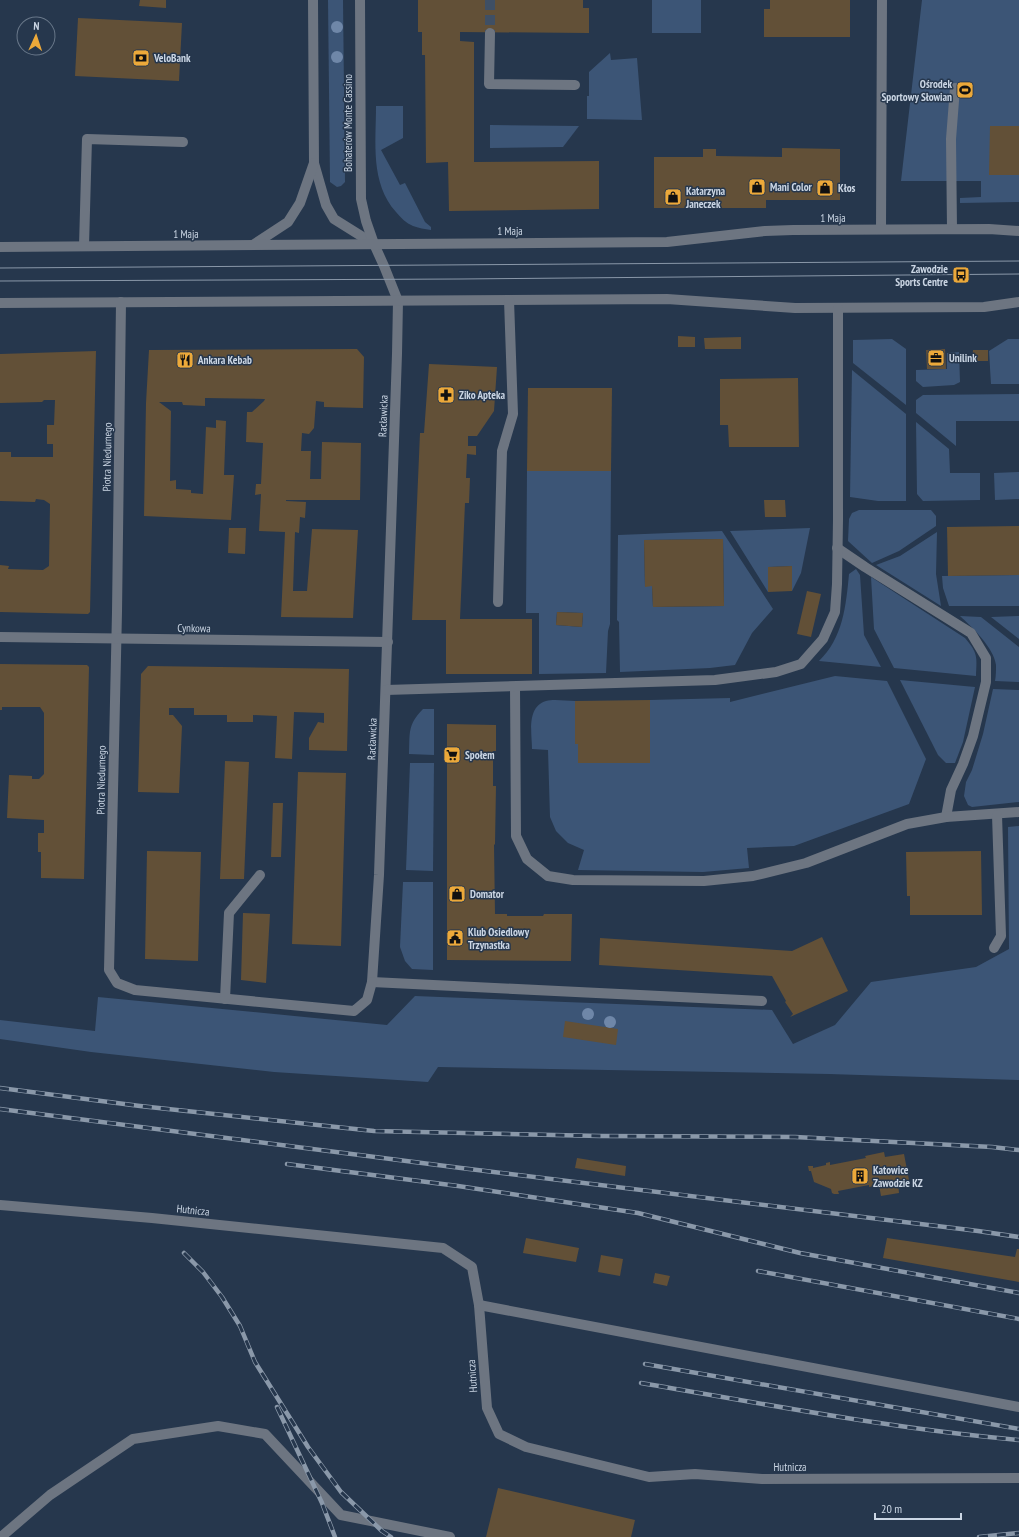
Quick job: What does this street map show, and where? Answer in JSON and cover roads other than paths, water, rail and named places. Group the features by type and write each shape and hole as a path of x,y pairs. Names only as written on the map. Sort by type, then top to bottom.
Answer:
{"street":[{"path":"312,0 314,163 326,205 334,219 374,244"},
{"name":"Bohaterów Monte Cassino","path":"360,0 361,199 366,221 374,244 398,301"},
{"path":"882,0 882,229"},
{"path":"490,33 489,84 575,85"},
{"path":"952,229 951,139 955,88"},
{"path":"84,246 87,139 183,142"},
{"path":"253,245 288,222 300,203 314,163"},
{"name":"1 Maja","path":"0,247 666,242 765,231 989,229 1019,231"},
{"path":"0,302 667,299 780,308 838,308 984,307 1019,302"},
{"path":"498,602 502,451 513,414 509,300"},
{"name":"Racławicka","path":"372,982 379,875 388,642 398,301"},
{"name":"Piotra Niedurnego","path":"121,302 109,970 118,983 136,990 354,1011 367,1000 372,982"},
{"path":"386,690 715,680 776,672 801,664 823,639 835,612 837,548 838,308"},
{"path":"837,548 971,633 986,658 986,682 973,736 963,764 951,790 946,817"},
{"name":"Cynkowa","path":"0,638 388,642"},
{"path":"514,687 516,836 527,859 548,876 573,880 672,881 704,881 753,876 806,864 907,824 946,817 997,815 1019,812"},
{"path":"994,948 1001,936 997,815"},
{"path":"225,999 229,913 260,875"},
{"path":"372,982 762,1001"},
{"name":"Hutnicza","path":"0,1205 152,1218 443,1248 472,1268 479,1304 487,1408 499,1434 526,1447 649,1477 695,1474 762,1479 1019,1478"},
{"path":"479,1304 1019,1407"},
{"path":"2,1537 50,1495 133,1440 218,1426 265,1434 341,1515 450,1537"}],"tunnel":[{"path":"490,0 490,33"}],"tram line":[{"path":"0,268 1019,261"},
{"path":"0,281 1019,274"}],"railway":[{"path":"0,1088 140,1106 374,1131 600,1136 795,1137 992,1147 1019,1150"},
{"path":"0,1109 1019,1237"},
{"path":"287,1164 458,1186 638,1213 800,1253 1019,1293"},
{"path":"184,1253 203,1272 222,1297 240,1326 255,1362 308,1447 341,1492 382,1531 391,1537"},
{"path":"758,1271 1019,1319"},
{"path":"645,1364 1019,1429"},
{"path":"641,1383 877,1423 1019,1440"},
{"path":"277,1407 322,1503 335,1537"},
{"path":"979,1537 1019,1533"}],"place":[{"name":"VeloBank","path":"141,58"},
{"name":"Ośrodek Sportowy Słowian","path":"965,90"},
{"name":"Mani Color","path":"757,187"},
{"name":"Kłos","path":"825,188"},
{"name":"Katarzyna Janeczek","path":"673,197"},
{"name":"Zawodzie Sports Centre","path":"961,275"},
{"name":"Unilink","path":"936,358"},
{"name":"Ankara Kebab","path":"185,360"},
{"name":"Ziko Apteka","path":"446,395"},
{"name":"Społem","path":"452,755"},
{"name":"Domator","path":"457,894"},
{"name":"Klub Osiedlowy Trzynastka","path":"455,938"},
{"name":"Katowice Zawodzie KZ","path":"860,1176"}]}
